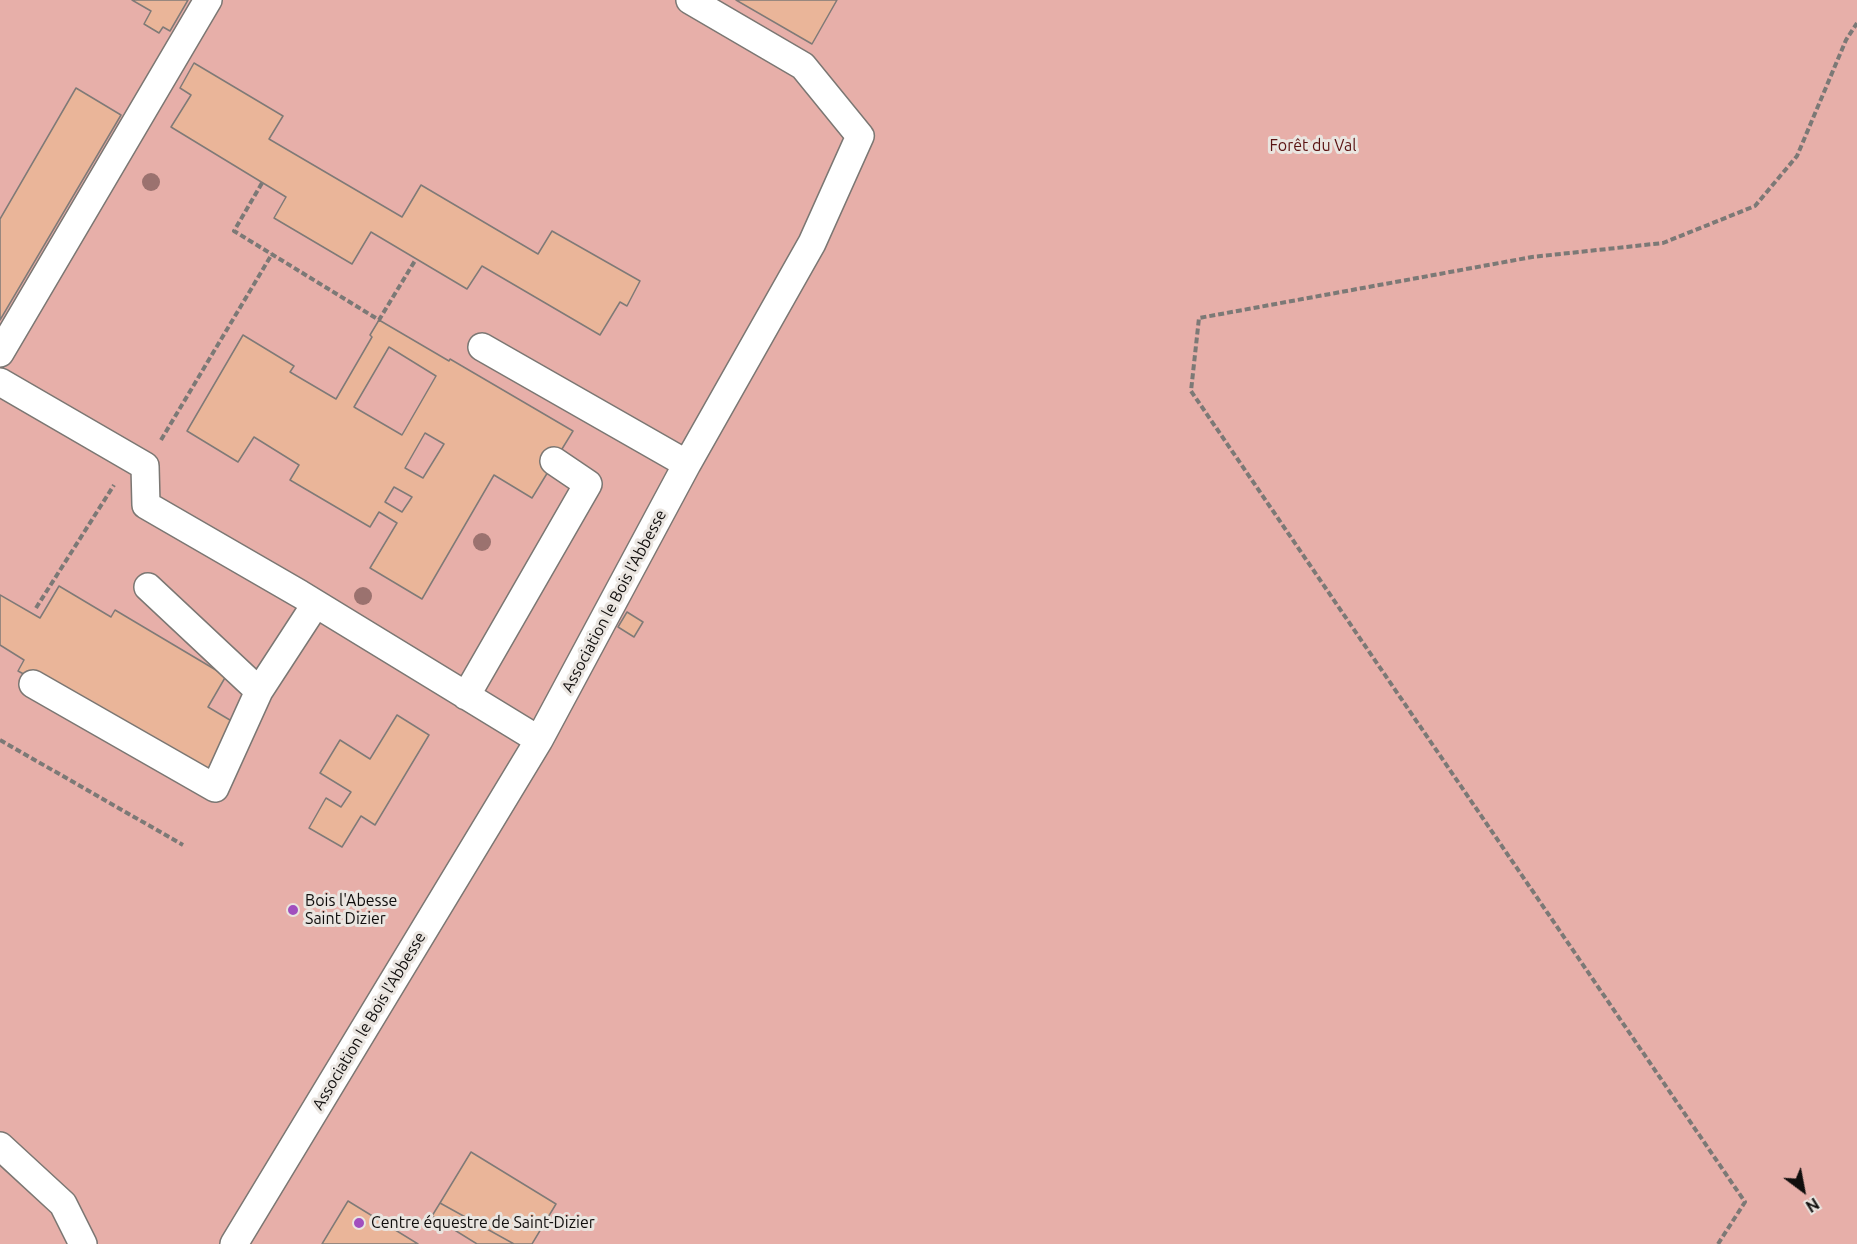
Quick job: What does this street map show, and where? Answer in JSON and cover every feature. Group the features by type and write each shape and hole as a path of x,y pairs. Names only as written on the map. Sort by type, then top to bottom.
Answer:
{"street":[{"path":"0,353 208,0"},
{"name":"Association le Bois l'Abbesse","path":"234,1244 539,740 687,464 812,243 860,136 803,66 690,0"},
{"path":"482,347 687,464"},
{"path":"0,382 145,466 146,505 300,594 539,740"},
{"path":"466,696 588,484 554,461"},
{"path":"148,588 259,691"},
{"path":"33,684 215,788 259,691 315,604"},
{"path":"0,1146 63,1203 83,1244"}],"path":[{"path":"1718,1244 1745,1203 1191,391 1198,318 1532,257 1663,243 1755,206 1797,156 1846,40 1857,23"},
{"path":"262,183 234,231 379,320 416,259"},
{"path":"145,466 272,254"},
{"path":"36,608 115,484"},
{"path":"0,740 183,845"}],"green space":[{"name":"Forêt du Val","path":"0,0 1857,0 1857,1244 0,1244"}],"building":[{"path":"132,0 188,0 170,31 163,27 159,33 144,24 151,11"},
{"path":"736,0 837,0 812,44"},
{"path":"194,63 283,116 269,139 402,217 421,185 538,254 552,231 640,281 627,306 620,302 600,335 482,266 467,289 371,232 352,264 274,218 286,197 171,127 191,95 180,88"},
{"path":"76,88 121,115 0,320 0,219"},
{"path":"379,320 573,431 532,498 494,475 422,599 370,568 397,523 379,512 370,527 290,480 299,465 254,437 238,462 187,431 243,335 294,366 290,372 336,399 372,337 370,335","holes":["389,347 436,376 402,435 354,407","425,433 444,444 423,478 405,468","394,487 412,497 402,512 385,502"]},
{"path":"59,586 111,617 115,610 226,676 208,707 240,726 212,775 18,671 24,660 0,645 0,595 40,618"},
{"path":"627,612 643,622 634,637 618,627"},
{"path":"397,715 429,735 375,825 361,816 342,847 309,828 326,798 341,807 351,792 320,773 340,740 370,759"},
{"path":"471,1152 556,1204 532,1244 514,1244 440,1203"},
{"name":"Centre équestre de Saint-Dizier","path":"348,1201 418,1244 322,1244"},
{"path":"440,1203 514,1244 477,1244 432,1216"}],"place":[{"name":"Bois l'Abesse Saint Dizier","path":"293,910"},
{"name":"Centre équestre de Saint-Dizier","path":"359,1223"}]}
